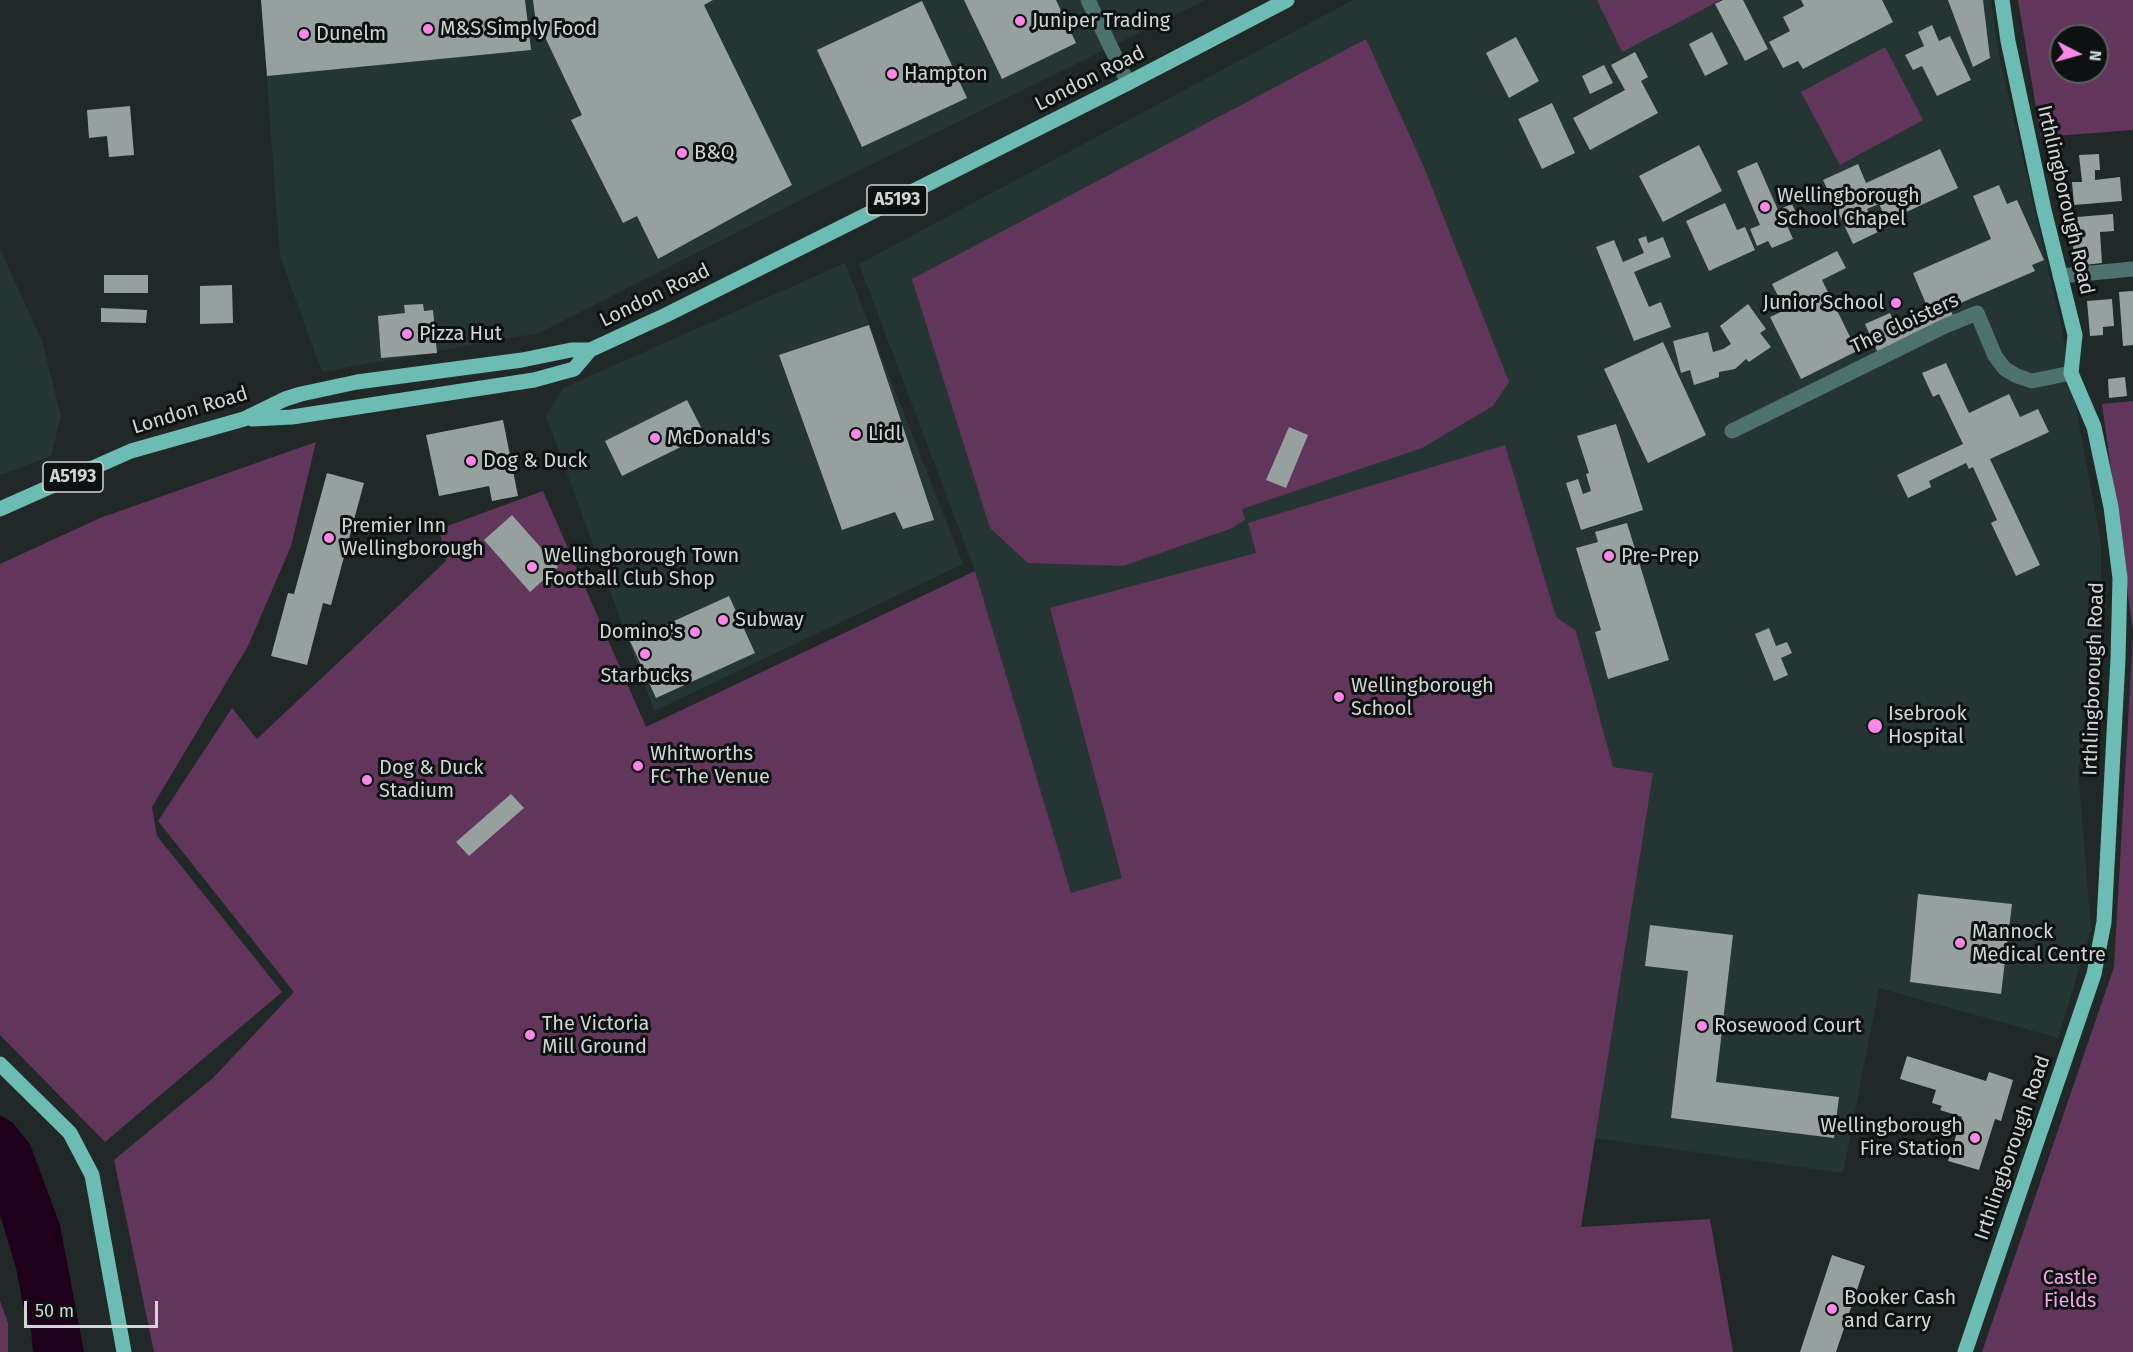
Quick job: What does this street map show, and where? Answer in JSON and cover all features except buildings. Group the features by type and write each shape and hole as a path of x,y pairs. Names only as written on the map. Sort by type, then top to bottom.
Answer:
{"main road":[{"name":"London Road","path":"0,509 131,451 244,419 285,399 357,382 522,360 571,350 590,350 666,315 1128,83 1287,0"},
{"name":"Irthlingborough Road","path":"1965,1352 2094,974 2104,922 2116,706 2120,578 2111,507 2094,427 2071,373 2075,335 2010,52 2002,0"},
{"path":"244,419 292,417 534,380 574,369 590,350"},
{"path":"0,1064 70,1133 92,1175 124,1352"}],"street":[{"path":"1088,0 1128,83"},
{"path":"2060,276 2133,269"},
{"name":"The Cloisters","path":"1732,431 1945,326 1977,313 1995,356 2005,369 2032,381 2071,373"}],"shaded area":[{"path":"261,0 1206,0 844,178 539,333 322,372 280,256"},
{"name":"Wellingborough School","path":"1353,0 1991,0 1999,55 2060,320 2101,544 2101,683 2078,769 2091,930 2058,1038 1879,988 1843,1173 1595,1138 1581,1227 1168,1266 975,571 859,264"},
{"path":"0,249 42,341 61,416 51,456 0,475"},
{"path":"845,263 963,564 654,711 546,416 563,388"},
{"path":"0,1115 13,1123 30,1144 60,1225 84,1352 33,1352 31,1330 0,1215"}],"green space":[{"path":"1597,0 1721,0 1622,52"},
{"path":"2018,0 2133,0 2133,130 2041,137"},
{"path":"1366,39 1423,165 1509,382 1493,406 1422,448 1242,509 1245,520 1230,529 1123,566 1028,563 990,528 912,279"},
{"path":"1885,47 1923,120 1840,165 1801,92"},
{"path":"2133,401 2133,631 2102,404"},
{"path":"316,442 291,546 248,646 152,807 157,836 282,992 105,1142 0,1035 0,564 100,518"},
{"path":"1505,445 1556,617 1576,631 1613,767 1653,773 1581,1227 1710,1219 1733,1352 154,1352 114,1160 213,1078 294,992 158,821 232,708 257,739 446,561 439,529 543,491 646,727 975,571 1071,893 1122,878 1050,608 1256,553 1248,523"},
{"name":"Castle Fields","path":"2133,635 2133,1352 1982,1352 2114,967"},
{"path":"0,1301 8,1323 8,1352 0,1352"}],"place":[{"name":"Juniper Trading","path":"1020,21"},
{"name":"M&S Simply Food","path":"428,29"},
{"name":"Dunelm","path":"304,34"},
{"name":"Hampton","path":"892,74"},
{"name":"B&Q","path":"682,153"},
{"name":"Wellingborough School Chapel","path":"1765,207"},
{"name":"Junior School","path":"1896,303"},
{"name":"Pizza Hut","path":"407,334"},
{"name":"Lidl","path":"856,434"},
{"name":"McDonald's","path":"655,438"},
{"name":"Dog & Duck","path":"471,461"},
{"name":"Premier Inn Wellingborough","path":"329,538"},
{"name":"Pre-Prep","path":"1609,556"},
{"name":"Wellingborough Town Football Club Shop","path":"532,567"},
{"name":"Subway","path":"723,620"},
{"name":"Domino's","path":"695,632"},
{"name":"Starbucks","path":"645,654"},
{"name":"Wellingborough School","path":"1339,697"},
{"name":"Isebrook Hospital","path":"1875,726"},
{"name":"Whitworths FC The Venue","path":"638,766"},
{"name":"Dog & Duck Stadium","path":"367,780"},
{"name":"Mannock Medical Centre","path":"1960,943"},
{"name":"Rosewood Court","path":"1702,1026"},
{"name":"The Victoria Mill Ground","path":"530,1035"},
{"name":"Wellingborough Fire Station","path":"1975,1138"},
{"name":"Booker Cash and Carry","path":"1832,1309"}]}
